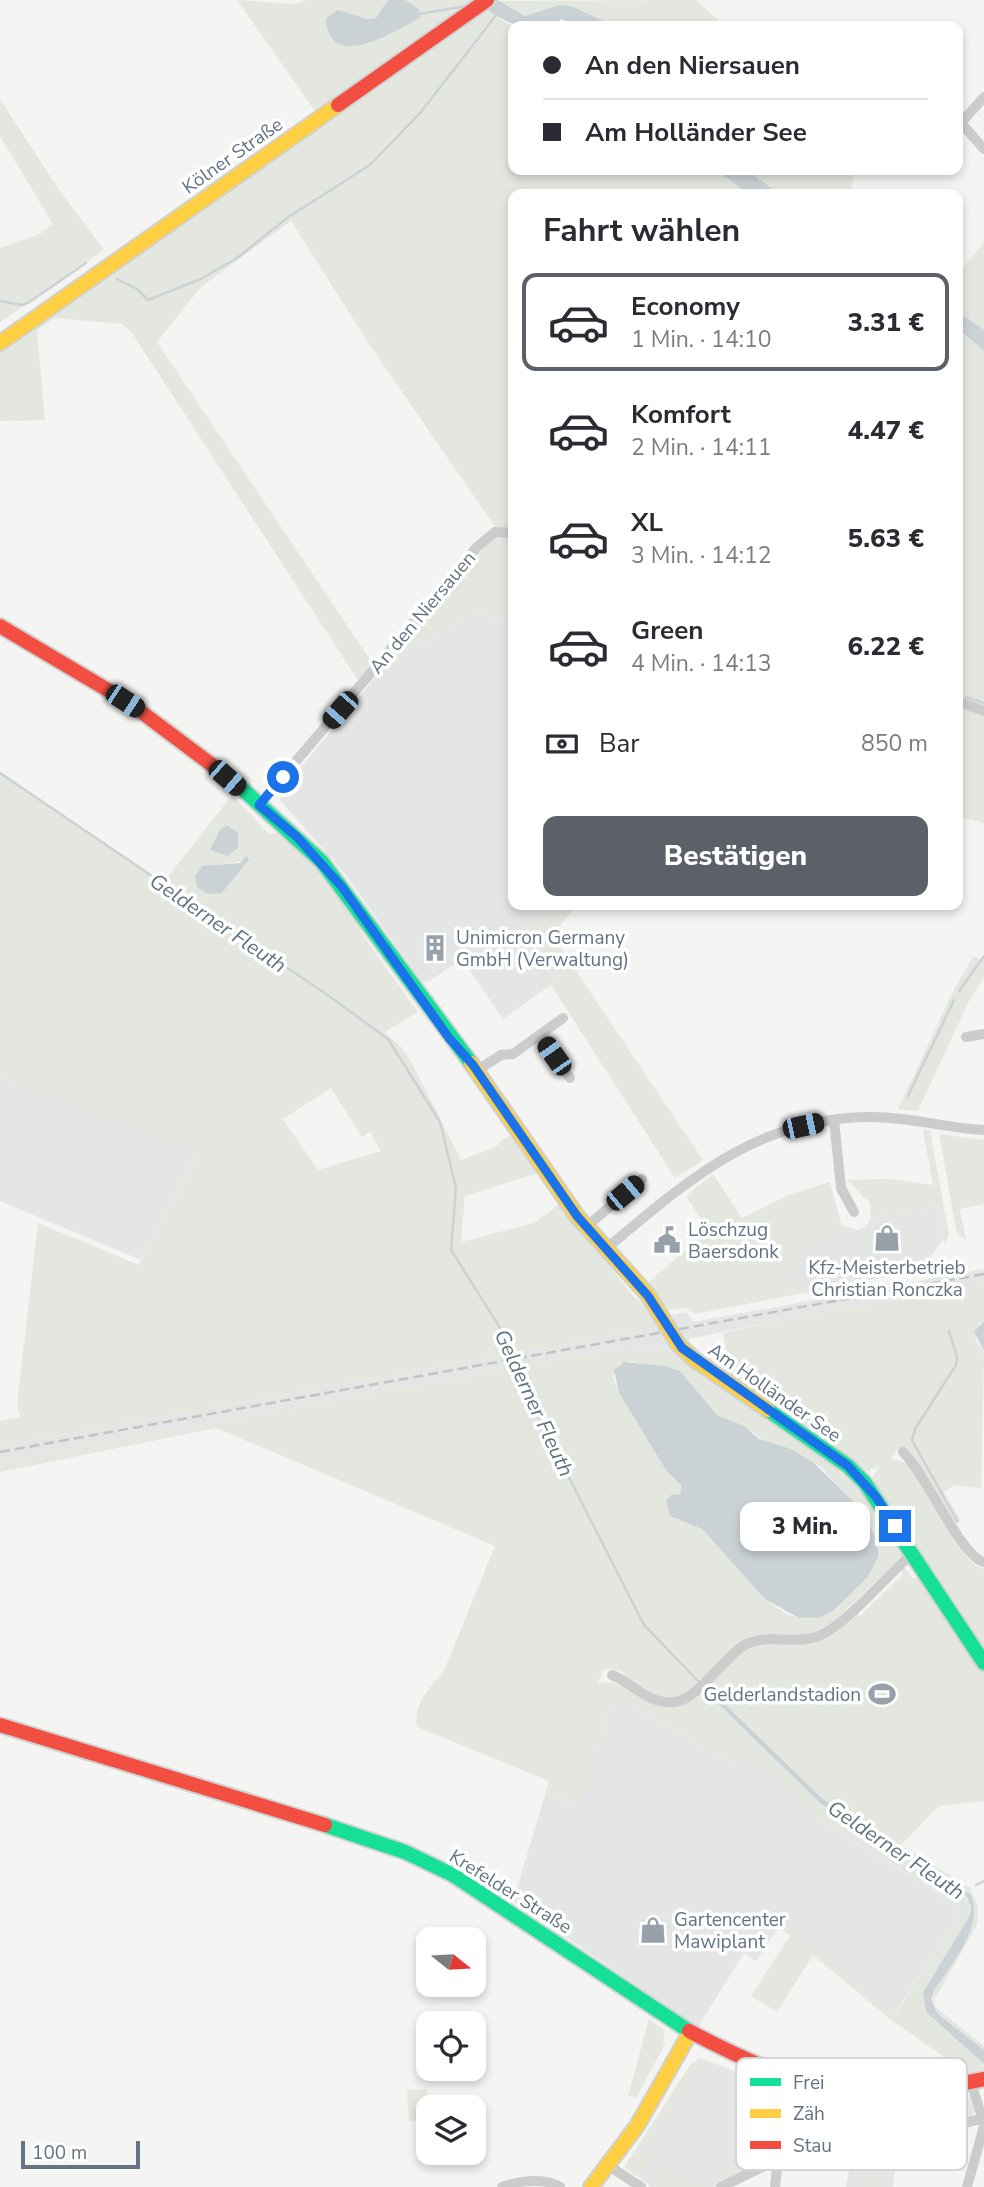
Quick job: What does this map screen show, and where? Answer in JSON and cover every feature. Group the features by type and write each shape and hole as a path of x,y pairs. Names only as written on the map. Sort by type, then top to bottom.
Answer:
{"main road":[{"name":"Kölner Straße","path":"0,343 487,0"},
{"name":"Am Holländer See","path":"0,626 145,714 199,753 297,837 342,887 477,1071 586,1227 648,1296 678,1344 690,1356 848,1466 865,1483 984,1663"},
{"name":"Krefelder Straße","path":"0,1725 358,1836 425,1861 471,1886 690,2033 736,2059"},
{"path":"591,2187 610,2166 637,2126 690,2033"}],"street":[{"path":"963,121 984,97"},
{"path":"963,125 984,149"},
{"name":"An den Niersauen","path":"259,805 478,546 495,532 508,533"},
{"path":"963,703 984,711"},
{"path":"477,1071 501,1055 513,1054 563,1018"},
{"path":"966,1037 984,1034"},
{"path":"539,1035 570,1078"},
{"path":"606,1249 693,1177 737,1149 786,1130 834,1120 897,1118 984,1130"},
{"path":"834,1120 841,1188 854,1212"},
{"path":"586,1227 642,1179"},
{"path":"903,1452 916,1467 970,1553 984,1562"},
{"path":"612,1675 635,1690 664,1702 676,1702 701,1685 734,1653 755,1641 766,1638 806,1640 829,1631 912,1554"},
{"path":"967,2187 984,2122 977,2081"},
{"path":"610,2166 641,2187"},
{"path":"721,2187 754,2170"},
{"path":"502,2187 515,2183 548,2181 560,2187"}],"shaded area":[{"path":"237,0 294,4 307,0 388,0 377,18 343,15 326,18 334,39 345,46 419,18 419,9 405,0 472,0 317,114"},
{"path":"696,0 719,21 604,21 559,5 525,16 500,1"},
{"path":"486,10 508,24 508,175 723,175 742,189 508,189 508,623 476,610 391,665 386,664 387,661 498,531 371,347 291,221 201,287 157,342 373,664 359,682 132,333 122,324 55,318 37,330 45,420 0,421 0,348 334,112"},
{"path":"0,99 59,190 104,250 0,322 0,248 40,234 53,224 0,136"},
{"path":"753,175 854,175 851,189 773,189"},
{"path":"984,243 984,330 963,315 963,267"},
{"path":"963,328 984,351 984,823 963,818"},
{"path":"476,610 508,623 508,910 551,910 528,927 526,933 556,978 549,983 551,985 503,1019 462,959 431,980 422,982 345,874 280,800 283,789 386,664 391,665"},
{"path":"0,773 163,883 232,795 269,834 282,832 306,852 363,923 360,931 418,1012 385,1032 402,1048 412,1063 461,1160 496,1147 500,1141 514,1134 541,1172 465,1196 461,1242 534,1223 560,1204 635,1298 654,1310 662,1323 651,1329 0,1446 0,1421 20,1417 17,1404 38,1223 139,1265 194,1160 195,1151 0,1077","holes":["249,860 222,893 216,865","331,1088 362,1137 370,1132 381,1151 318,1170 283,1119"]},
{"path":"551,910 573,910 552,935 703,1160 675,1178 549,983 556,978 526,935 528,927"},
{"path":"974,956 980,960 984,956 984,977 969,1001 918,1111 898,1109 954,989"},
{"path":"0,1077 195,1150 194,1160 141,1260 0,1201"},
{"path":"923,1130 930,1131 949,1235 944,1244 937,1206 871,1218 870,1203 847,1180 889,1179 933,1185"},
{"path":"939,1134 984,1140 984,1204 960,1209 966,1240 957,1234"},
{"path":"713,1174 742,1218 788,1195 830,1182 843,1231 836,1233 837,1238 825,1240 826,1245 801,1249 801,1254 796,1255 799,1269 792,1270 799,1291 834,1284 834,1287 695,1314 688,1308 668,1310 647,1284 708,1230 686,1196"},
{"path":"937,1206 943,1239 920,1271 793,1294 764,1251 842,1225 858,1230 866,1226 871,1218"},
{"path":"852,1230 858,1230 867,1281 836,1286 836,1283 859,1279 858,1273 864,1272 857,1233 851,1234"},
{"path":"984,1269 984,1284 783,1319 689,1339 689,1343 628,1353 615,1349 0,1462 0,1446 651,1329 671,1315 687,1312 693,1322"},
{"path":"984,1284 984,1321 980,1323 975,1340 984,1351 981,1488 955,1485 944,1492 961,1521 956,1524 906,1449 897,1450 891,1458 908,1464 919,1476 954,1539 973,1564 984,1569 984,1647 876,1485 873,1476 880,1466 868,1471 862,1468 723,1370 727,1356 723,1333 783,1319"},
{"path":"673,1346 698,1370 726,1391 839,1470 863,1494 896,1538 904,1554 824,1631 804,1637 766,1635 744,1642 687,1694 675,1700 663,1700 635,1688 620,1670 604,1669 598,1683 612,1682 661,1704 677,1705 702,1688 820,1803 964,1894 970,1903 969,1917 923,1992 926,2012 984,2064 984,2069 969,2074 967,2058 946,2058 891,2020 813,1955 777,2012 751,1996 790,1936 779,1927 782,1922 895,2015 958,1917 954,1903 820,1821 748,1754 738,1766 625,1702 617,1701 610,1708 580,1805 550,1796 543,1801 549,1781 417,1727 420,1704 443,1673 495,1546 216,1428 0,1472 0,1462 615,1349 628,1353","holes":["633,1362 680,1371 713,1413 744,1426 764,1441 802,1455 822,1468 869,1521 878,1542 878,1557 868,1577 834,1610 819,1618 804,1619 786,1614 765,1599 702,1529 670,1516 666,1501 671,1495 679,1494 681,1485 662,1463 619,1393 613,1377 619,1363"]},
{"name":"Gelderlandstadion","path":"904,1566 913,1579 918,1576 984,1673 984,1801 939,1806 901,1845 970,1888 978,1907 977,1925 934,2000 935,2007 984,2046 984,2050 938,2014 931,2000 934,1990 957,1957 970,1932 974,1907 971,1895 823,1799 705,1685 725,1664 754,1644 796,1643 855,1612 860,1616 903,1574 899,1569"},
{"path":"617,1700 738,1766 748,1753 820,1821 954,1903 958,1917 894,2015 782,1922 756,1961 744,1953 698,2027 513,1901 543,1801 549,1796 576,1804 589,1775 610,1708"},
{"path":"649,2019 665,2031 665,2044 636,2098 628,2096"},
{"path":"700,2058 736,2072 736,2170 745,2170 714,2187 651,2187 625,2166 691,2064"},
{"path":"700,2058 736,2072 736,2076 731,2073 728,2079 728,2072 709,2063 707,2069 700,2066 697,2072 691,2070 687,2080 692,2084 686,2082 656,2142 650,2140 644,2153 651,2158 644,2173 635,2176 625,2166 691,2064"},
{"path":"427,2089 427,2095 416,2095 416,2121 409,2121 407,2090"},
{"path":"967,2095 975,2110 972,2117 967,2118"},
{"path":"734,2158 736,2170 745,2170 720,2184 715,2179 718,2172 726,2175"},
{"path":"661,2161 661,2168 690,2182 696,2178 702,2187 652,2187 653,2177"},
{"path":"849,2170 895,2170 893,2187 846,2187"},
{"path":"872,2170 880,2170 878,2187 868,2187"}],"water":[{"path":"388,0 405,0 419,9 420,18 365,44 338,44 330,35 326,18 338,10 367,19 376,18"},
{"path":"472,0 498,0 525,16 559,5 571,6 604,21 562,19 508,21"},
{"path":"723,175 753,175 773,189 742,189"},
{"path":"963,315 984,330 984,351 963,332"},
{"path":"227,825 238,833 238,848 227,856 210,850 220,830"},
{"path":"247,855 249,860 222,893 208,894 197,887 195,876 202,866 240,863"},
{"path":"984,1321 984,1351 974,1332"},
{"path":"623,1362 665,1366 680,1371 717,1415 744,1426 759,1439 791,1449 813,1462 862,1510 878,1542 878,1557 868,1577 834,1610 819,1618 799,1618 765,1599 702,1529 670,1516 666,1501 671,1495 680,1494 681,1485 666,1470 619,1393 614,1370"},
{"path":"705,1685 823,1799 971,1895 974,1907 970,1932 957,1957 934,1990 931,2000 938,2014 984,2050 984,2064 926,2012 923,1992 969,1917 971,1907 967,1897 820,1803 702,1688"}],"waterway":[{"path":"419,14 467,6"},
{"path":"117,279 137,289 148,300 201,279 237,258 287,218 370,165 421,112 497,14"},
{"path":"0,301 22,305 28,303 86,263"},
{"path":"966,697 984,703"},
{"name":"Gelderner Fleuth","path":"0,773 388,1039 440,1122 456,1188 451,1250 516,1353 521,1383 644,1625 701,1684"},
{"path":"959,991 984,956"},
{"path":"908,1096 954,1000"},
{"path":"949,1331 957,1356 956,1365 915,1429 912,1440 957,1521"},
{"path":"976,1885 984,1881"}],"railway":[{"path":"0,1452 984,1274"}],"traffic: fast":[{"path":"236,783 322,862 471,1063"},
{"path":"768,1410 848,1466 865,1483 984,1663"},
{"path":"325,1825 405,1852 453,1875 689,2031"}],"traffic: slow":[{"path":"0,343 338,105"},
{"path":"471,1063 577,1216 648,1295 678,1344 694,1359 768,1410"},
{"path":"591,2187 637,2126 690,2033"}],"traffic: jam":[{"path":"338,105 487,0"},
{"path":"0,626 128,702 236,783"},
{"path":"0,1725 325,1825"},
{"path":"689,2031 743,2058"},
{"path":"967,2083 984,2079"}],"place":[{"name":"Unimicron Germany GmbH (Verwaltung)","path":"435,948"},
{"name":"Kfz-Meisterbetrieb Christian Ronczka","path":"887,1238"},
{"name":"Löschzug Baersdonk","path":"667,1240"},
{"name":"Gelderlandstadion","path":"882,1694"},
{"name":"Gartencenter Mawiplant","path":"653,1930"}],"route":[{"path":"283,777 259,805 297,837 342,887 449,1038 473,1065 577,1216 648,1296 682,1348 716,1376 848,1466 876,1497 895,1526"}]}
